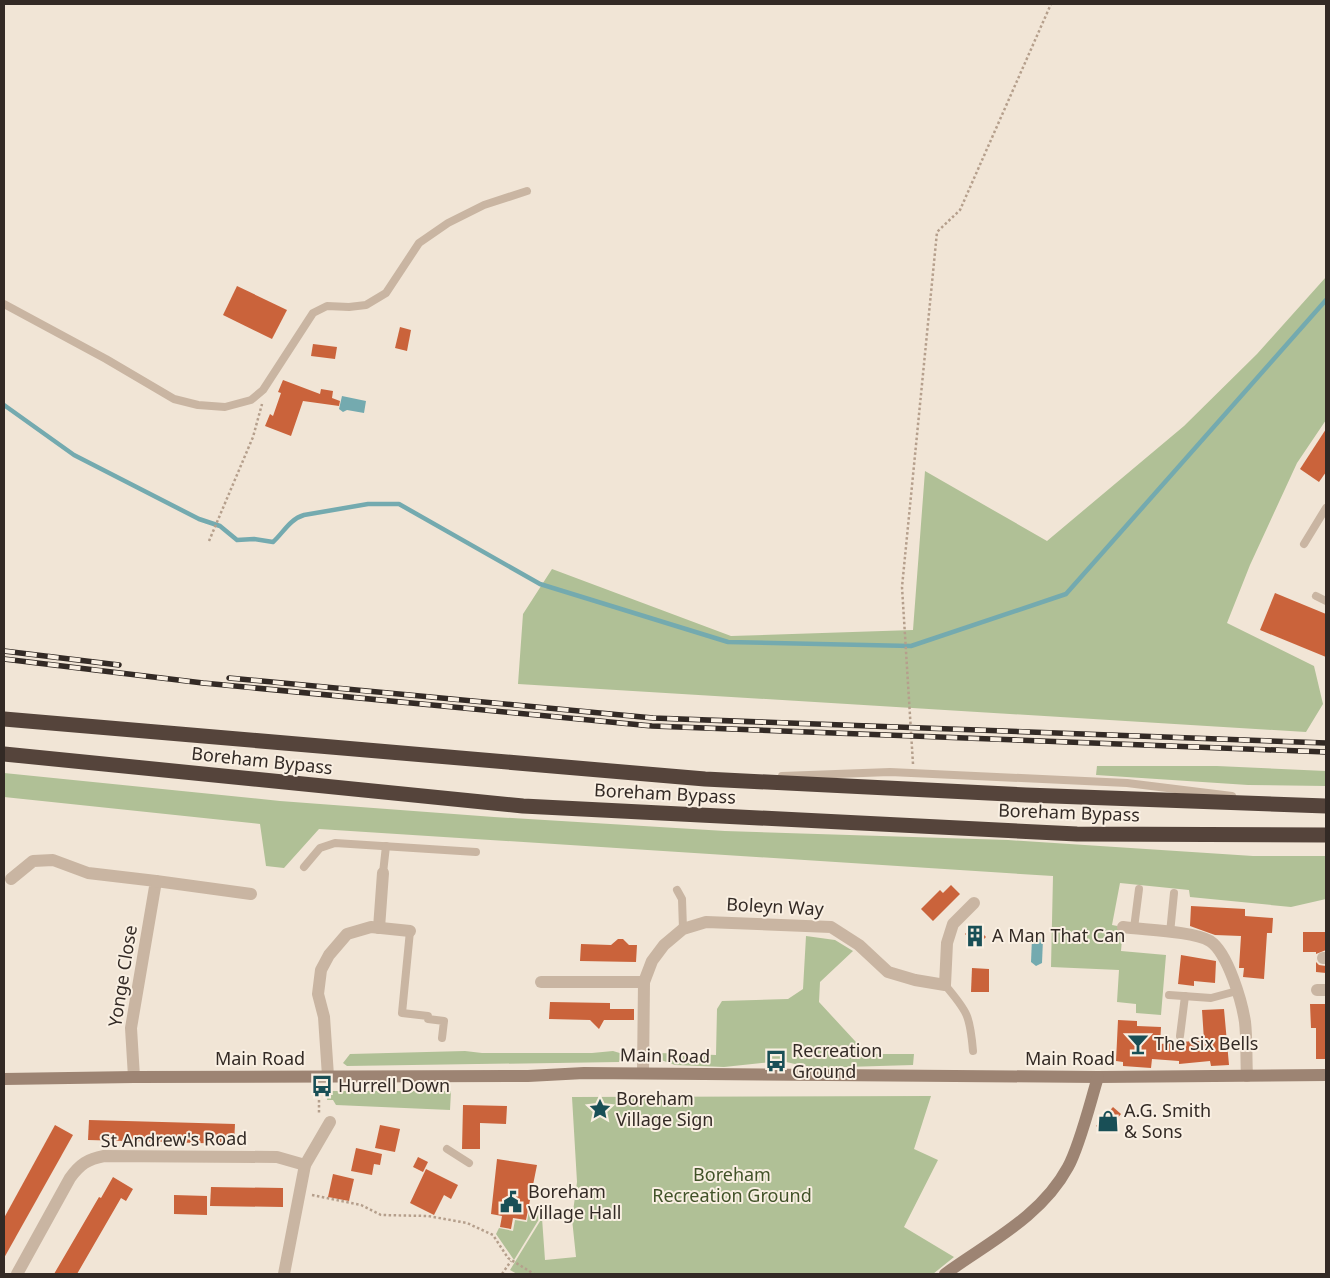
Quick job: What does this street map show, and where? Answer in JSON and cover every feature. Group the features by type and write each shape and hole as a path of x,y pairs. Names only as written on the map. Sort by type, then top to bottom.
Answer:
{"highway":[{"name":"Boreham Bypass","path":"4,719 705,779 1320,806"},
{"name":"Boreham Bypass","path":"4,754 524,806 1077,834 1326,836"}],"main road":[{"name":"Main Road","path":"4,1079 642,1073 1098,1077 1326,1075"},
{"path":"945,1274 1030,1215 1058,1183 1069,1165 1098,1077"}],"street":[{"path":"11,879 33,861 53,860 88,873 250,894"},
{"path":"379,928 383,873"},
{"name":"Yonge Close","path":"134,1077 131,1028 156,881"},
{"path":"946,985 947,943 953,924 974,903"},
{"name":"Boleyn Way","path":"642,1073 644,982 652,961 664,945 683,929 706,922 831,927 859,945 888,972 915,980 946,985"},
{"path":"322,1076 324,1017 318,994 321,970 329,955 347,934 371,927 410,931"},
{"path":"1128,928 1191,935 1210,942 1222,956 1237,991 1245,1023 1247,1076"},
{"path":"541,982 644,982"},
{"path":"284,1274 304,1165 319,1137 330,1122"},
{"name":"St Andrew's Road","path":"17,1274 70,1178 78,1167 89,1159 104,1156 277,1157 304,1165"}],"lane":[{"path":"4,304 106,359 174,399 198,405 225,407 251,400 263,390 314,313 327,306 349,307 366,305 386,293 419,244 426,238 448,223 484,205 526,191"},
{"path":"1304,544 1326,508"},
{"path":"1316,596 1326,601"},
{"path":"705,779 890,772 914,773 1127,783 1320,806"},
{"path":"304,866 320,848 335,843 476,852"},
{"path":"383,873 386,846"},
{"path":"1128,928 1139,889"},
{"path":"677,890 682,899 683,929"},
{"path":"1170,933 1174,893"},
{"path":"410,931 402,1014 428,1016 428,1019 444,1021 442,1038"},
{"path":"946,985 959,1001 971,1023 973,1052"},
{"path":"1169,995 1212,998 1237,991"},
{"path":"1180,1036 1185,996"},
{"path":"447,1149 469,1163"}],"path":[{"path":"914,773 902,587 937,232 960,210 1051,4"},
{"path":"209,541 253,437 261,410 263,390"},
{"path":"319,1137 322,1076"},
{"path":"298,1192 362,1205 381,1215 456,1219 493,1235 511,1260 534,1274"},
{"path":"502,1274 511,1260"}],"green space":[{"path":"1326,277 1326,420 1297,463 1250,565 1227,623 1314,666 1323,704 1306,732 518,684 523,614 552,569 731,636 913,630 925,471 1047,541 1184,426 1257,354"},
{"path":"1097,766 1217,766 1326,771 1326,786 1248,785 1096,775"},
{"path":"4,773 280,801 494,817 725,831 1008,840 1253,856 1326,856 1326,899 1291,907 1190,897 1189,890 1120,883 1112,925 1123,927 1121,951 1166,955 1161,1015 1136,1013 1136,1004 1117,1002 1119,970 1051,967 1053,876 319,829 284,868 266,866 260,824 4,797"},
{"path":"806,936 835,940 853,951 820,982 819,1002 867,1054 914,1054 913,1065 812,1068 782,1061 724,1067 675,1065 661,1060 659,1053 716,1055 717,1009 722,1001 788,999 803,989"},
{"path":"465,1051 482,1053 592,1053 613,1051 623,1054 619,1062 347,1066 343,1063 350,1054"},
{"path":"332,1091 451,1091 450,1110 336,1105 333,1100 327,1100 328,1093"},
{"name":"Boreham Recreation Ground","path":"931,1096 914,1149 938,1160 904,1227 954,1257 933,1274 517,1274 510,1270 542,1218 545,1260 576,1257 572,1219 577,1182 572,1097"},
{"path":"529,1210 541,1216 514,1260 496,1234 499,1228 513,1231 515,1220 527,1222"}],"water":[{"path":"342,396 366,401 364,413 347,410 343,412 339,409"},
{"path":"1032,938 1043,939 1042,963 1036,966 1031,962"}],"building":[{"path":"237,286 287,310 272,339 223,315"},
{"path":"400,327 411,330 407,351 395,348"},
{"path":"313,344 337,347 335,359 311,356"},
{"path":"283,380 320,394 321,389 333,391 332,398 340,401 339,406 303,401 291,436 265,426 270,414 273,416 281,393 278,392"},
{"path":"1326,429 1326,472 1319,482 1300,469"},
{"path":"1275,593 1326,614 1326,657 1260,630"},
{"path":"951,885 960,894 933,921 921,909 940,890 943,893"},
{"path":"1191,906 1245,909 1245,916 1273,918 1272,933 1267,933 1264,979 1243,977 1244,968 1239,968 1241,936 1215,935 1190,926"},
{"name":"A Man That Can","path":"974,925 986,937 977,946 965,934"},
{"path":"1303,932 1326,932 1326,950 1316,954 1316,952 1303,952"},
{"path":"618,939 623,939 629,945 637,945 636,962 580,961 581,944 611,945"},
{"path":"1181,955 1216,961 1215,983 1194,981 1194,986 1178,984"},
{"path":"1316,962 1319,965 1326,966 1326,973 1316,972"},
{"path":"972,968 989,969 989,992 971,992"},
{"path":"550,1002 610,1003 610,1009 634,1009 634,1020 604,1020 599,1029 590,1020 549,1019"},
{"path":"1310,1004 1326,1004 1326,1059 1316,1059 1316,1028 1311,1028"},
{"path":"1224,1009 1229,1065 1211,1066 1210,1061 1179,1064 1179,1061 1152,1059 1151,1068 1123,1066 1123,1062 1116,1061 1118,1020 1137,1021 1137,1026 1161,1027 1160,1044 1204,1040 1202,1010"},
{"path":"463,1105 507,1106 506,1124 480,1123 480,1149 462,1149"},
{"name":"A.G. Smith & Sons","path":"1113,1107 1121,1114 1105,1133 1096,1126"},
{"path":"89,1120 235,1124 234,1144 88,1140"},
{"path":"55,1125 73,1135 4,1258 4,1218"},
{"path":"380,1125 400,1129 395,1152 375,1148"},
{"path":"356,1148 382,1154 380,1165 374,1164 372,1175 351,1171"},
{"path":"418,1157 428,1162 423,1172 413,1167"},
{"name":"Boreham Village Hall","path":"497,1159 537,1165 526,1220 513,1218 511,1229 500,1227 502,1216 491,1214"},
{"path":"426,1169 458,1185 451,1199 444,1195 434,1215 410,1203"},
{"path":"333,1174 354,1179 349,1201 328,1197"},
{"path":"113,1177 133,1189 126,1201 121,1198 77,1274 54,1274 99,1197 101,1198"},
{"path":"211,1187 283,1188 283,1207 210,1206"},
{"path":"174,1195 207,1196 207,1215 174,1214"}],"waterway":[{"path":"4,405 74,455 199,519 220,526 237,540 254,539 273,542 291,523 304,515 368,504 399,504 540,584 728,642 911,646 1066,594 1326,300"}],"railway":[{"path":"4,651 119,665"},
{"path":"4,659 203,683 652,726 1326,752"},
{"path":"229,678 653,718 1326,743"}],"place":[{"name":"A Man That Can","path":"975,936"},
{"name":"The Six Bells","path":"1138,1044"},
{"name":"Recreation Ground","path":"776,1061"},
{"name":"Hurrell Down","path":"322,1086"},
{"name":"Boreham Village Sign","path":"600,1109"},
{"name":"A.G. Smith & Sons","path":"1108,1121"},
{"name":"Boreham Village Hall","path":"511,1202"}]}
